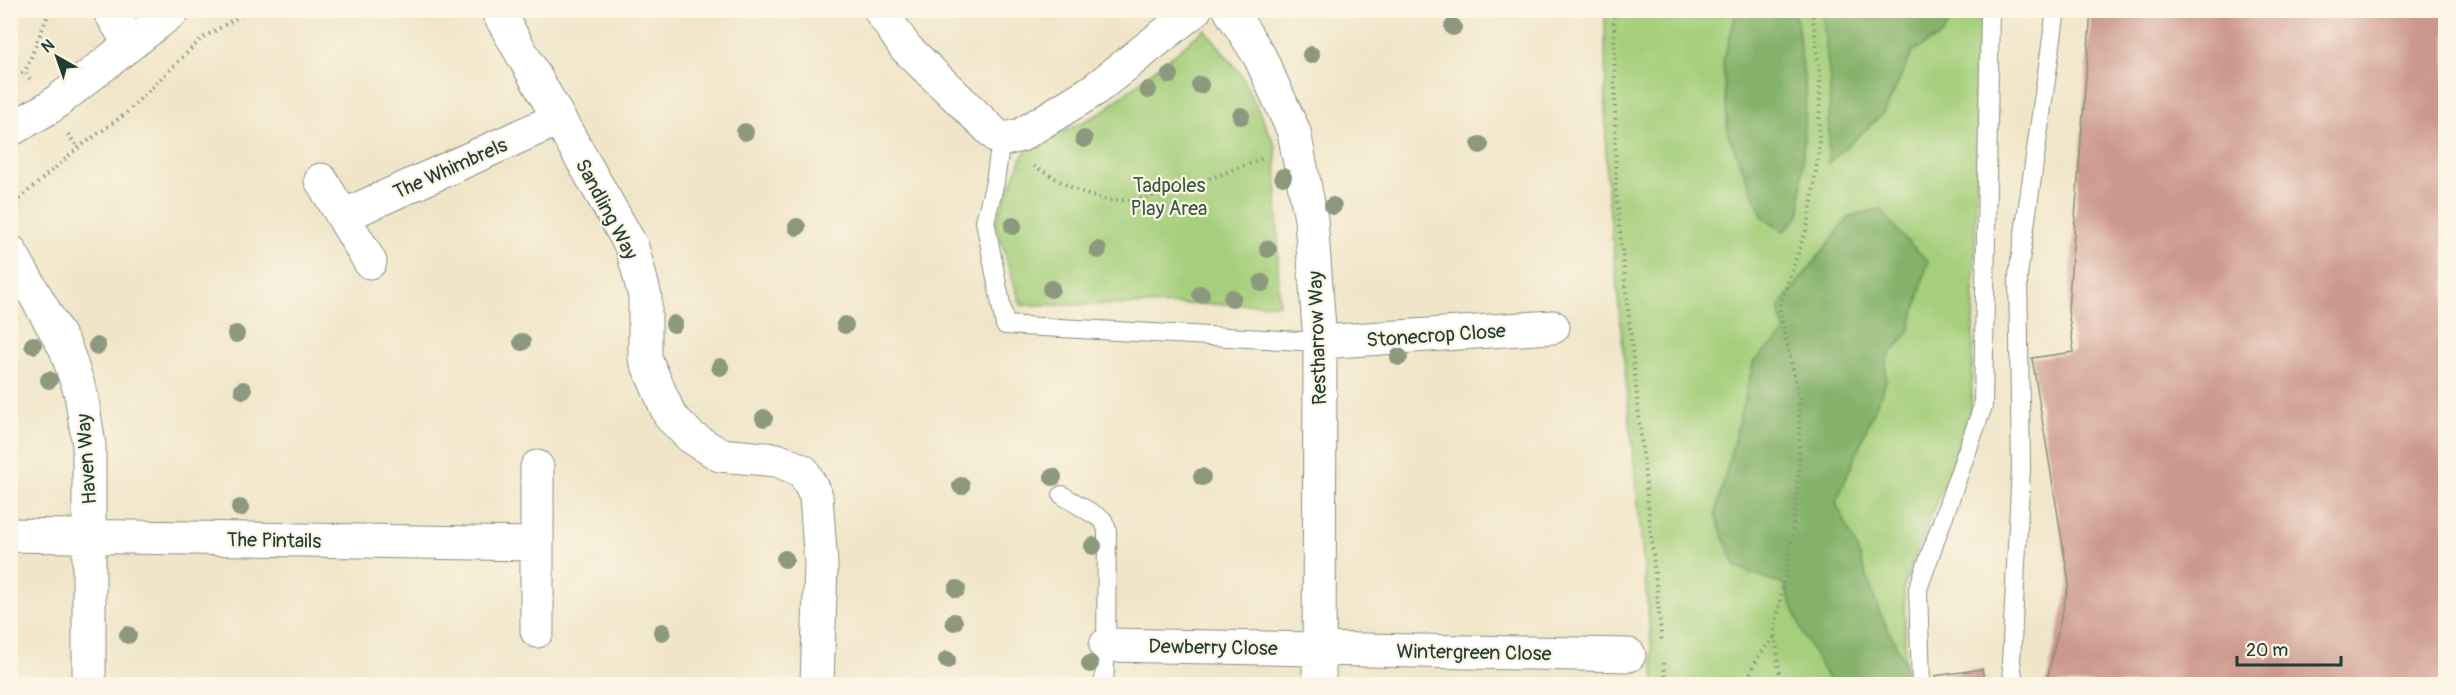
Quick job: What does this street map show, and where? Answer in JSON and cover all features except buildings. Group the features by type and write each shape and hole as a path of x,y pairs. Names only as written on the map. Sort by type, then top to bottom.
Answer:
{"street":[{"path":"109,10 130,44"},
{"path":"10,130 50,107 174,10"},
{"name":"Sandling Way","path":"497,10 632,247 645,296 645,358 670,416 691,437 720,455 777,460 803,471 816,496 821,565 817,684"},
{"path":"880,10 905,47 1001,140 1021,135 1094,90 1195,10"},
{"name":"Restharrow Way","path":"1230,10 1260,57 1294,132 1311,219 1320,342 1319,684"},
{"name":"The Whimbrels","path":"343,216 558,119"},
{"path":"321,180 370,262"},
{"name":"Haven Way","path":"10,251 66,349 81,394 89,445 88,684"},
{"name":"Stonecrop Close","path":"1320,342 1553,327"},
{"path":"537,467 537,631"},
{"name":"The Pintails","path":"10,535 537,544"},
{"name":"Dewberry Close","path":"1106,645 1319,649"},
{"name":"Wintergreen Close","path":"1319,649 1629,655"}],"lane":[{"path":"1921,684 1918,589 1983,406 1990,10"},
{"path":"2014,684 2011,662 2021,468 2018,275 2056,10"},
{"path":"1001,140 995,182 985,220 1005,325 1320,342"},
{"path":"1062,495 1102,519 1107,530 1104,684"}],"path":[{"path":"10,207 78,148 124,115 201,39 250,10"},
{"path":"1614,10 1616,191 1666,684"},
{"path":"1783,684 1779,673 1775,627 1791,546 1799,472 1799,398 1779,307 1809,222 1819,149 1820,75 1812,10"},
{"path":"10,77 25,72"},
{"path":"1001,140 1022,159 1075,189 1108,200 1128,200 1170,190 1297,148"},
{"path":"1745,684 1758,657 1776,634"}],"green space":[{"path":"1605,11 1981,11 1971,414 1904,585 1906,684 1655,684 1606,172"},
{"path":"1737,11 1792,11 1797,21 1806,95 1800,215 1784,231 1763,217 1728,134 1723,61"},
{"path":"1822,11 1955,11 1942,35 1913,51 1884,113 1828,163 1830,84"},
{"name":"Tadpoles Play Area","path":"1205,29 1241,75 1276,147 1279,304 1021,305 995,222 1025,151 1101,113"},
{"path":"1880,209 1902,236 1928,261 1910,330 1886,360 1886,381 1836,503 1856,546 1879,611 1905,663 1906,684 1831,684 1804,636 1784,585 1736,567 1715,516 1754,361 1785,334 1779,307 1850,216"}]}
